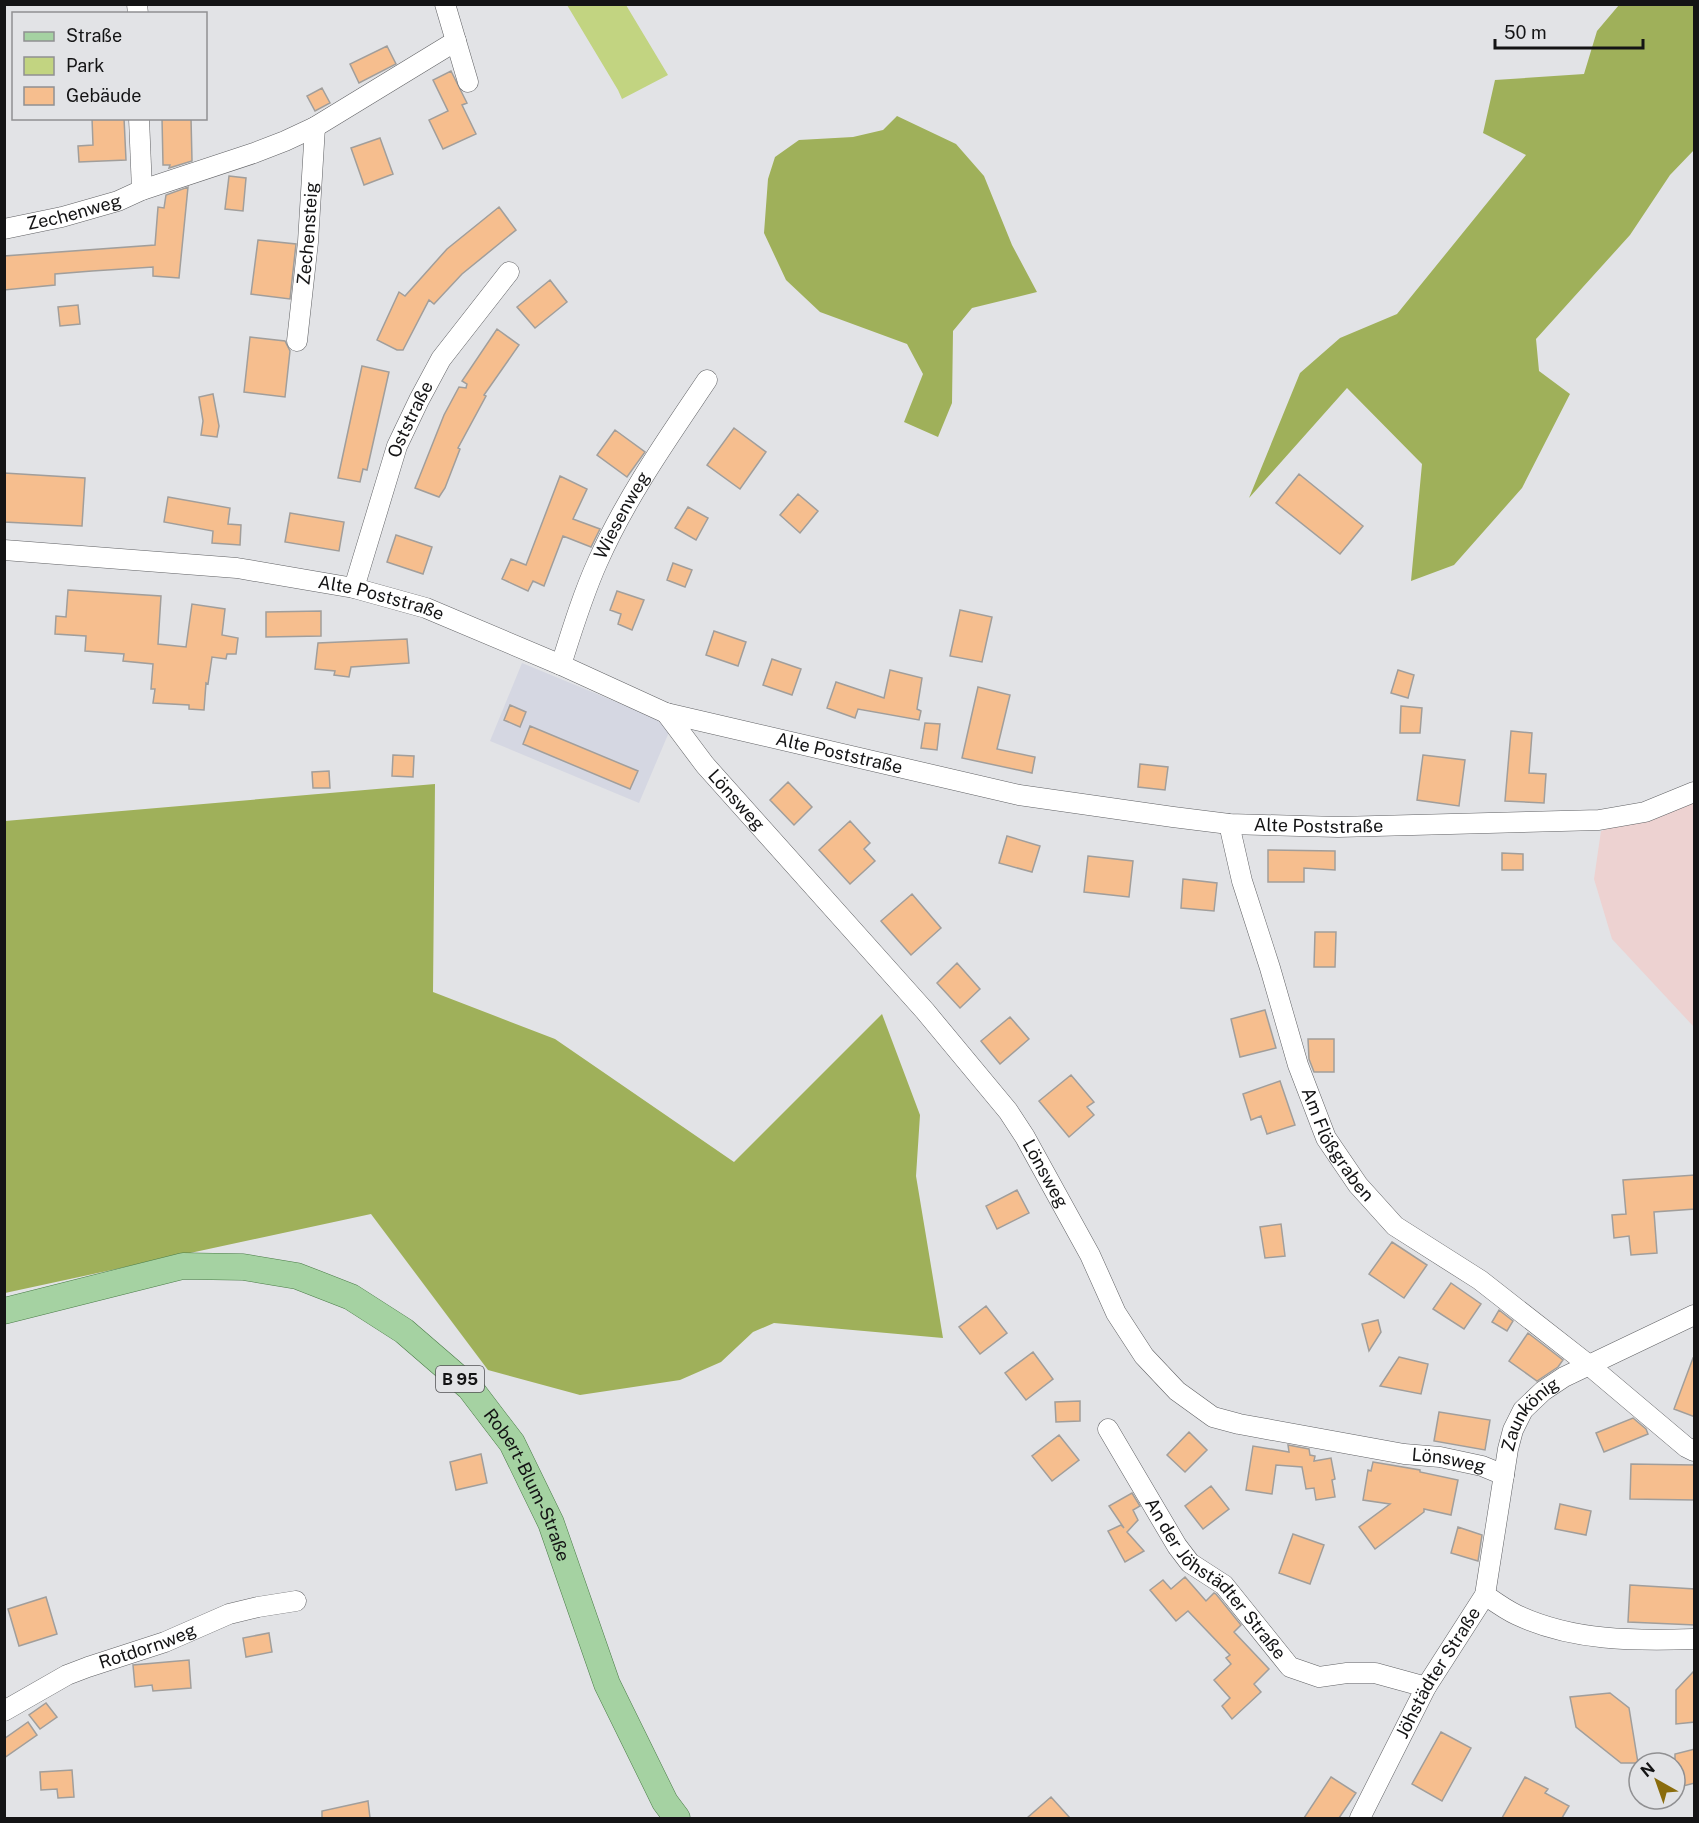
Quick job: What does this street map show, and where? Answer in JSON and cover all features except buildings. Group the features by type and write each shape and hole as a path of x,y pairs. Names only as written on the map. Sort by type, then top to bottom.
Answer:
{"main road":[{"name":"Robert-Blum-Straße","path":"4,1311 183,1266 243,1267 297,1276 351,1297 404,1331 470,1388 512,1443 550,1523 607,1684 665,1802 677,1818"}],"street":[{"path":"445,4 468,82"},
{"path":"315,127 456,41"},
{"name":"Zechenweg","path":"139,120 142,190"},
{"name":"Zechenweg","path":"4,229 62,217 118,201 142,190 254,153 315,127"},
{"name":"Zechensteig","path":"297,341 308,242 315,127"},
{"name":"Oststraße","path":"354,588 397,446 419,400 441,359 509,272"},
{"name":"Wiesenweg","path":"561,665 598,561 660,448 707,380"},
{"name":"Alte Poststraße","path":"4,550 237,568 354,588 426,608 561,665 666,713 1019,795 1229,824 1338,827 1599,820 1645,812 1695,792"},
{"name":"Lönsweg","path":"666,713 705,765 925,1011 1008,1111 1025,1137 1090,1255 1116,1313 1144,1356 1177,1391 1213,1417 1239,1424 1404,1454 1440,1457 1482,1466 1504,1476"},
{"name":"Am Flößgraben","path":"1229,824 1242,881 1298,1065 1326,1138 1358,1185 1395,1226 1480,1280 1695,1452"},
{"path":"1590,1366 1695,1315"},
{"name":"Zaunkönig","path":"1485,1595 1513,1430 1523,1410 1543,1391 1564,1377 1590,1366"},
{"name":"An der Jöhstädter Straße","path":"1108,1429 1177,1546 1190,1563 1224,1585 1290,1667 1319,1677 1347,1673 1375,1673 1426,1687"},
{"name":"Jöhstädter Straße","path":"1360,1818 1426,1687 1485,1595 1515,1614 1554,1629 1599,1638 1695,1639"},
{"name":"Rotdornweg","path":"4,1710 88,1667 165,1642 229,1614 296,1601"}],"shaded area":[{"path":"522,663 672,725 639,803 490,741"},
{"path":"1694,799 1694,1027 1612,939 1594,879 1601,831"}],"green space":[{"path":"567,5 626,5 668,75 622,99"},
{"path":"1619,5 1694,5 1694,150 1670,175 1630,235 1536,339 1539,371 1570,394 1522,488 1454,565 1411,581 1422,464 1347,388 1249,498 1300,373 1340,338 1397,314 1526,155 1483,133 1495,80 1584,74 1597,31"},
{"path":"897,116 956,144 984,176 1012,245 1037,292 972,308 953,331 952,403 938,437 904,422 923,374 907,344 820,312 786,280 764,233 768,179 775,157 799,140 853,137 883,130"},
{"path":"435,784 433,992 555,1039 734,1162 882,1014 920,1115 916,1176 943,1338 774,1323 753,1332 721,1362 680,1380 580,1395 488,1370 371,1214 5,1293 5,821"}]}
